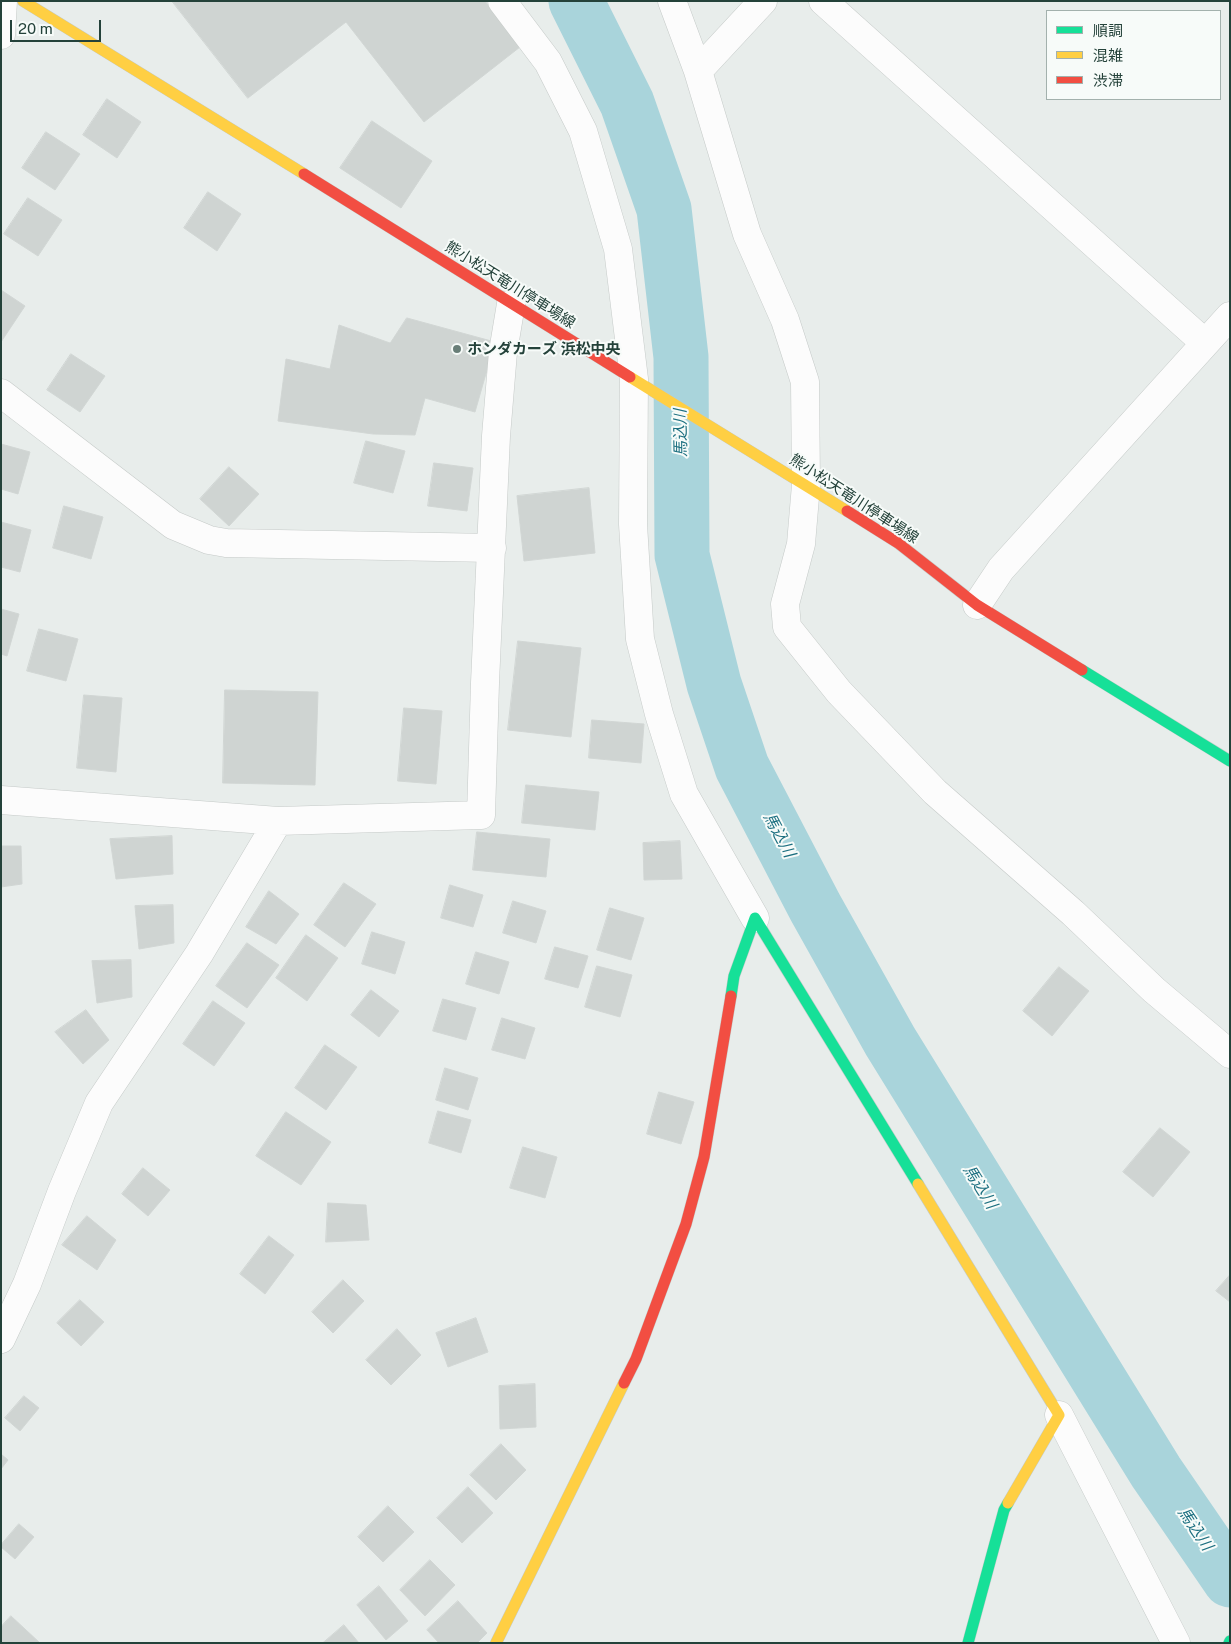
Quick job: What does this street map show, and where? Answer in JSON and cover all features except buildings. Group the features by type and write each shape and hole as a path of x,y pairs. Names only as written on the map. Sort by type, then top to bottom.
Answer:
{"street":[{"path":"1,36 3,1"},
{"name":"熊小松天竜川停車場線","path":"22,1 800,481 898,543 977,605 1230,761"},
{"path":"502,1 548,62 583,131 618,249 642,384 633,524 640,639 659,714 684,794 755,918 1059,1415 1176,1643"},
{"path":"672,1 698,71 747,234 785,320 805,382 800,481 801,544 785,604 788,627 839,692 935,792 1073,914 1154,990 1230,1054"},
{"path":"698,71 764,1"},
{"path":"823,1 1205,343"},
{"path":"1,800 278,820 481,815 496,436 503,352 511,304"},
{"path":"977,605 1001,569 1230,316"},
{"path":"1,393 173,525 209,540 226,543 492,548"},
{"path":"1,1339 27,1284 62,1191 99,1103 199,954 278,820"},
{"path":"496,1643 636,1359 686,1224 704,1157 734,976 755,918"},
{"path":"968,1643 1004,1510 1059,1415"}],"waterway":[{"name":"馬込川","path":"576,1 627,103 664,209 681,357 682,555 714,684 742,767 815,907 890,1041 1156,1472 1230,1580"}],"traffic: fast":[{"path":"1082,670 1230,761"},
{"path":"731,996 734,976 755,918 918,1184"},
{"path":"968,1643 1004,1510 1008,1503"}],"traffic: slow":[{"path":"23,1 304,174"},
{"path":"630,377 847,511"},
{"path":"918,1184 1059,1415 1008,1503"},
{"path":"496,1643 624,1383"}],"traffic: jam":[{"path":"304,174 630,377"},
{"path":"847,511 898,543 977,605 1082,670"},
{"path":"624,1383 636,1359 686,1224 704,1157 731,996"}],"place":[{"name":"ホンダカーズ 浜松中央","path":"457,349"}]}
